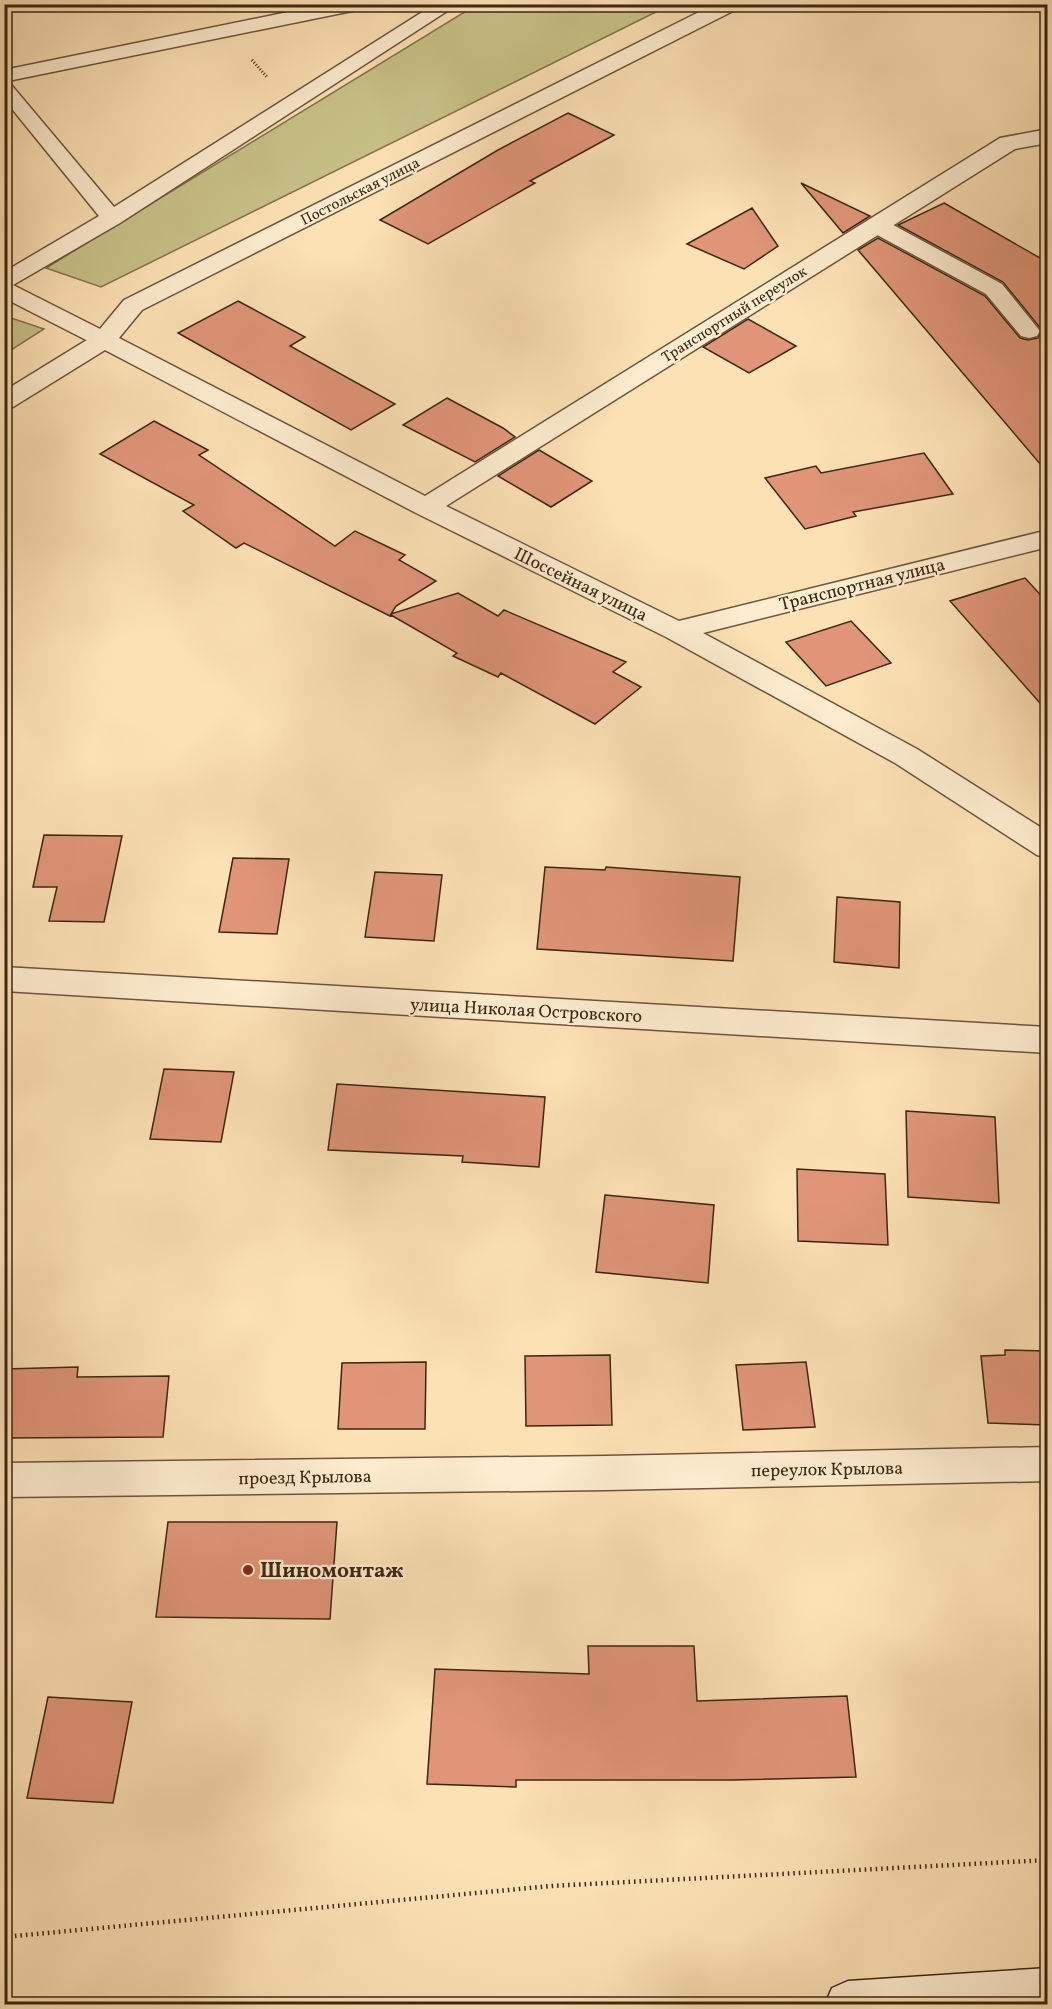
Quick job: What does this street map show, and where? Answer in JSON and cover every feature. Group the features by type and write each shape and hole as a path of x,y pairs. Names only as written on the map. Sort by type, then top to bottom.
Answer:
{"street":[{"name":"Постольская улица","path":"4,402 104,340 133,305 732,4"},
{"name":"Транспортный переулок","path":"426,507 1008,142 1047,136"},
{"name":"Шоссейная улица","path":"104,340 426,507 676,631 906,756 1047,847"},
{"name":"Транспортная улица","path":"676,631 1047,538"},
{"name":"улица Николая Островского","path":"4,979 1047,1040"},
{"name":"переулок Крылова","path":"606,1473 1047,1464"},
{"name":"проезд Крылова","path":"4,1480 606,1473"},
{"path":"848,2004 1047,1990"}],"lane":[{"path":"4,76 357,4"},
{"path":"4,281 112,218 449,4"},
{"path":"4,86 112,218"},
{"path":"876,225 994,289 1029,331"},
{"path":"4,290 104,340"}],"path":[{"path":"225,31 292,104"},
{"path":"4,1937 551,1886 1047,1860"}],"shaded area":[{"path":"476,5 670,5 101,287 46,268"},
{"path":"5,316 44,329 5,354"}],"building":[{"path":"568,113 614,135 530,181 535,183 428,244 380,220 498,150"},
{"path":"801,183 870,216 843,233"},
{"path":"944,203 1047,262 1047,472 858,250 878,238 985,296 1020,338 1028,340 1038,338 1042,330 1003,282 898,225"},
{"path":"752,208 778,246 744,269 687,244"},
{"path":"238,301 305,337 290,346 395,404 351,430 178,333"},
{"path":"748,319 796,346 749,373 703,347"},
{"path":"447,398 503,428 515,437 475,462 403,425"},
{"path":"154,421 208,450 199,455 335,546 355,531 405,555 399,560 436,581 396,606 391,614 458,593 498,616 504,610 626,662 613,672 641,687 595,724 501,673 498,677 453,656 457,653 391,615 244,543 236,548 183,511 194,505 100,454"},
{"path":"539,450 592,481 551,507 498,476"},
{"path":"924,453 953,494 853,512 856,516 805,529 765,478 816,466 821,473"},
{"path":"1025,578 1047,602 1047,711 950,601"},
{"path":"851,621 891,663 826,686 786,642"},
{"path":"44,835 122,836 104,922 49,921 57,887 33,887"},
{"path":"233,858 289,859 277,934 219,932"},
{"path":"545,867 605,870 606,867 740,877 733,961 537,949"},
{"path":"375,872 442,875 434,941 365,937"},
{"path":"837,897 900,902 899,968 834,962"},
{"path":"164,1069 234,1072 221,1142 150,1139"},
{"path":"337,1084 545,1097 539,1167 462,1162 463,1156 328,1150"},
{"path":"906,1111 995,1117 999,1203 908,1197"},
{"path":"797,1169 885,1174 888,1245 798,1241"},
{"path":"605,1195 714,1205 708,1283 596,1272"},
{"path":"1005,1350 1047,1351 1047,1425 988,1423 981,1356 1005,1355"},
{"path":"610,1355 612,1425 526,1426 525,1356"},
{"path":"426,1362 425,1429 338,1429 342,1363"},
{"path":"806,1362 815,1427 743,1430 736,1365"},
{"path":"78,1367 77,1377 169,1376 163,1437 4,1438 4,1369"},
{"name":"Шиномонтаж","path":"168,1522 337,1522 330,1619 156,1617"},
{"path":"588,1646 694,1646 697,1701 847,1696 856,1777 733,1780 516,1780 516,1787 427,1784 435,1669 589,1674"},
{"path":"48,1697 132,1702 113,1803 27,1798"}],"place":[{"name":"Шиномонтаж","path":"248,1570"}]}
